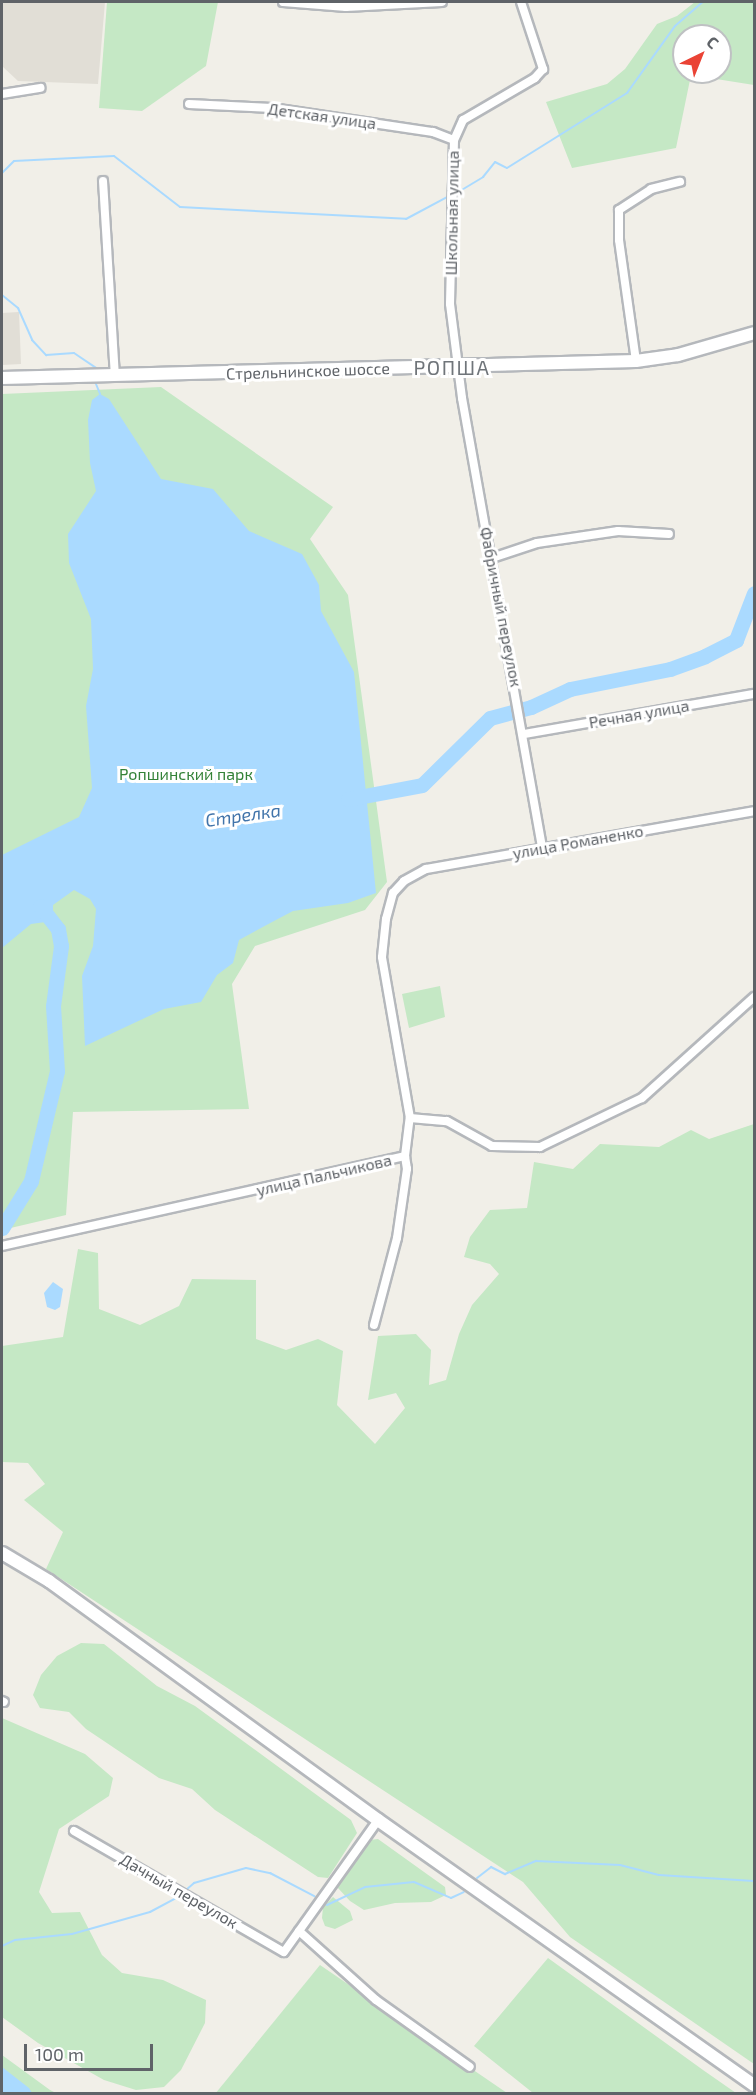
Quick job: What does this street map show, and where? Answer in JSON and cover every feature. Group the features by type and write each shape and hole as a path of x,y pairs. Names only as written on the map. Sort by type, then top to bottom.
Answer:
{"main road":[{"name":"Стрельнинское шоссе","path":"2,378 636,361 731,341 754,333"},
{"path":"2,1552 49,1581 378,1820 754,2085"}],"street":[{"path":"284,2 346,7 442,2"},
{"name":"Школьная улица","path":"459,366 450,304 454,140 463,120 535,78 543,69 521,2"},
{"path":"2,94 41,88"},
{"name":"Детская улица","path":"189,104 272,108 433,132 454,140"},
{"path":"104,181 115,376"},
{"path":"636,361 618,240 619,210 651,189 680,182"},
{"name":"Фабричный переулок","path":"459,366 518,698 542,848"},
{"path":"492,558 537,543 618,531 669,534"},
{"name":"Речная улица","path":"523,730 754,694"},
{"name":"улица Романенко","path":"404,881 426,868 754,811"},
{"name":"улица Пальчикова","path":"2,1246 405,1156 410,1118 382,957 386,919 393,892 404,881"},
{"path":"410,1118 447,1121 492,1146 540,1146 642,1098 754,997"},
{"path":"374,1325 397,1238 407,1169 405,1156"},
{"path":"378,1820 299,1931 376,2000 470,2067"},
{"name":"Дачный переулок","path":"74,1831 284,1952 299,1931"}],"shaded area":[{"path":"2,2 105,2 98,84 18,81 2,66"},
{"path":"19,312 21,364 2,365 2,313"}],"green space":[{"path":"107,2 218,2 206,66 142,111 99,108"},
{"path":"695,2 754,2 754,85 732,82 732,24 672,24 672,84 689,84 676,148 572,168 546,102 607,84 625,69 657,24 677,16"},
{"name":"Ропшинский парк","path":"161,387 333,507 310,539 348,595 387,882 365,910 255,946 232,984 249,1109 73,1112 66,1215 2,1230 2,394"},
{"path":"440,986 445,1017 409,1028 402,994"},
{"path":"754,1124 754,2064 570,1937 523,1882 46,1569 63,1532 24,1500 45,1484 28,1463 2,1462 2,1346 63,1337 78,1249 98,1253 99,1309 140,1325 179,1306 192,1279 256,1280 256,1339 286,1350 318,1339 343,1351 337,1405 375,1444 405,1408 396,1393 368,1400 378,1336 416,1334 431,1350 429,1385 446,1380 459,1334 472,1305 499,1274 490,1264 464,1257 470,1237 490,1210 527,1208 534,1162 573,1169 600,1144 659,1147 691,1130 709,1139"},
{"path":"81,1643 104,1644 157,1686 195,1706 351,1820 357,1833 328,1878 318,1877 215,1810 192,1789 159,1778 86,1729 69,1712 40,1708 33,1695 41,1675 57,1656"},
{"path":"2,1718 85,1754 113,1778 109,1796 59,1829 39,1892 52,1913 80,1912 102,1955 122,1973 163,1980 206,2000 205,2023 181,2070 164,2087 136,2090 104,2080 38,2043 2,2017"},
{"path":"378,1839 445,1887 446,1895 431,1902 395,1903 364,1910 350,1901 337,1887 340,1879 370,1840"},
{"path":"333,1897 350,1911 353,1920 335,1929 325,1926 322,1918 323,1907"},
{"path":"548,1958 736,2093 533,2093 474,2046"},
{"path":"320,1965 507,2093 215,2094"},
{"path":"2,2055 50,2090 56,2093 2,2093"}],"water":[{"path":"100,394 109,399 161,479 213,489 249,531 302,554 319,585 321,611 354,672 376,893 348,903 293,911 239,940 233,963 217,975 201,1002 164,1009 85,1046 82,976 93,946 96,909 90,899 74,890 53,905 53,921 31,924 2,948 2,855 79,817 92,788 86,706 93,669 91,619 69,563 68,534 96,491 90,463 88,420 92,400"},
{"path":"53,1282 63,1289 60,1307 55,1310 47,1307 44,1293"},
{"path":"2,2067 29,2088 32,2093 2,2093"}],"waterway":[{"path":"455,194 483,177 495,162 507,168 627,93 675,26 703,2"},
{"path":"2,173 14,161 114,156 180,207 406,219 447,197"},
{"path":"2,295 18,308 32,340 46,355 74,353 96,368"},
{"path":"96,384 100,394"},
{"name":"Стрелка","path":"348,799 422,785 490,718 531,707 570,689 670,669 705,656 736,640 754,593"},
{"name":"Стрелка","path":"2,1228 31,1181 57,1071 53,1006 61,946 58,929 40,906"},
{"path":"477,1878 491,1867 505,1874 536,1861 620,1865 659,1875 754,1881"},
{"path":"186,1890 194,1883 246,1868 270,1873 314,1896"},
{"path":"327,1905 365,1887 414,1882 451,1898 464,1892"},
{"path":"2,1946 15,1940 72,1934 150,1912 178,1897"}],"district":[{"name":"РОПША","path":"452,367"}]}
